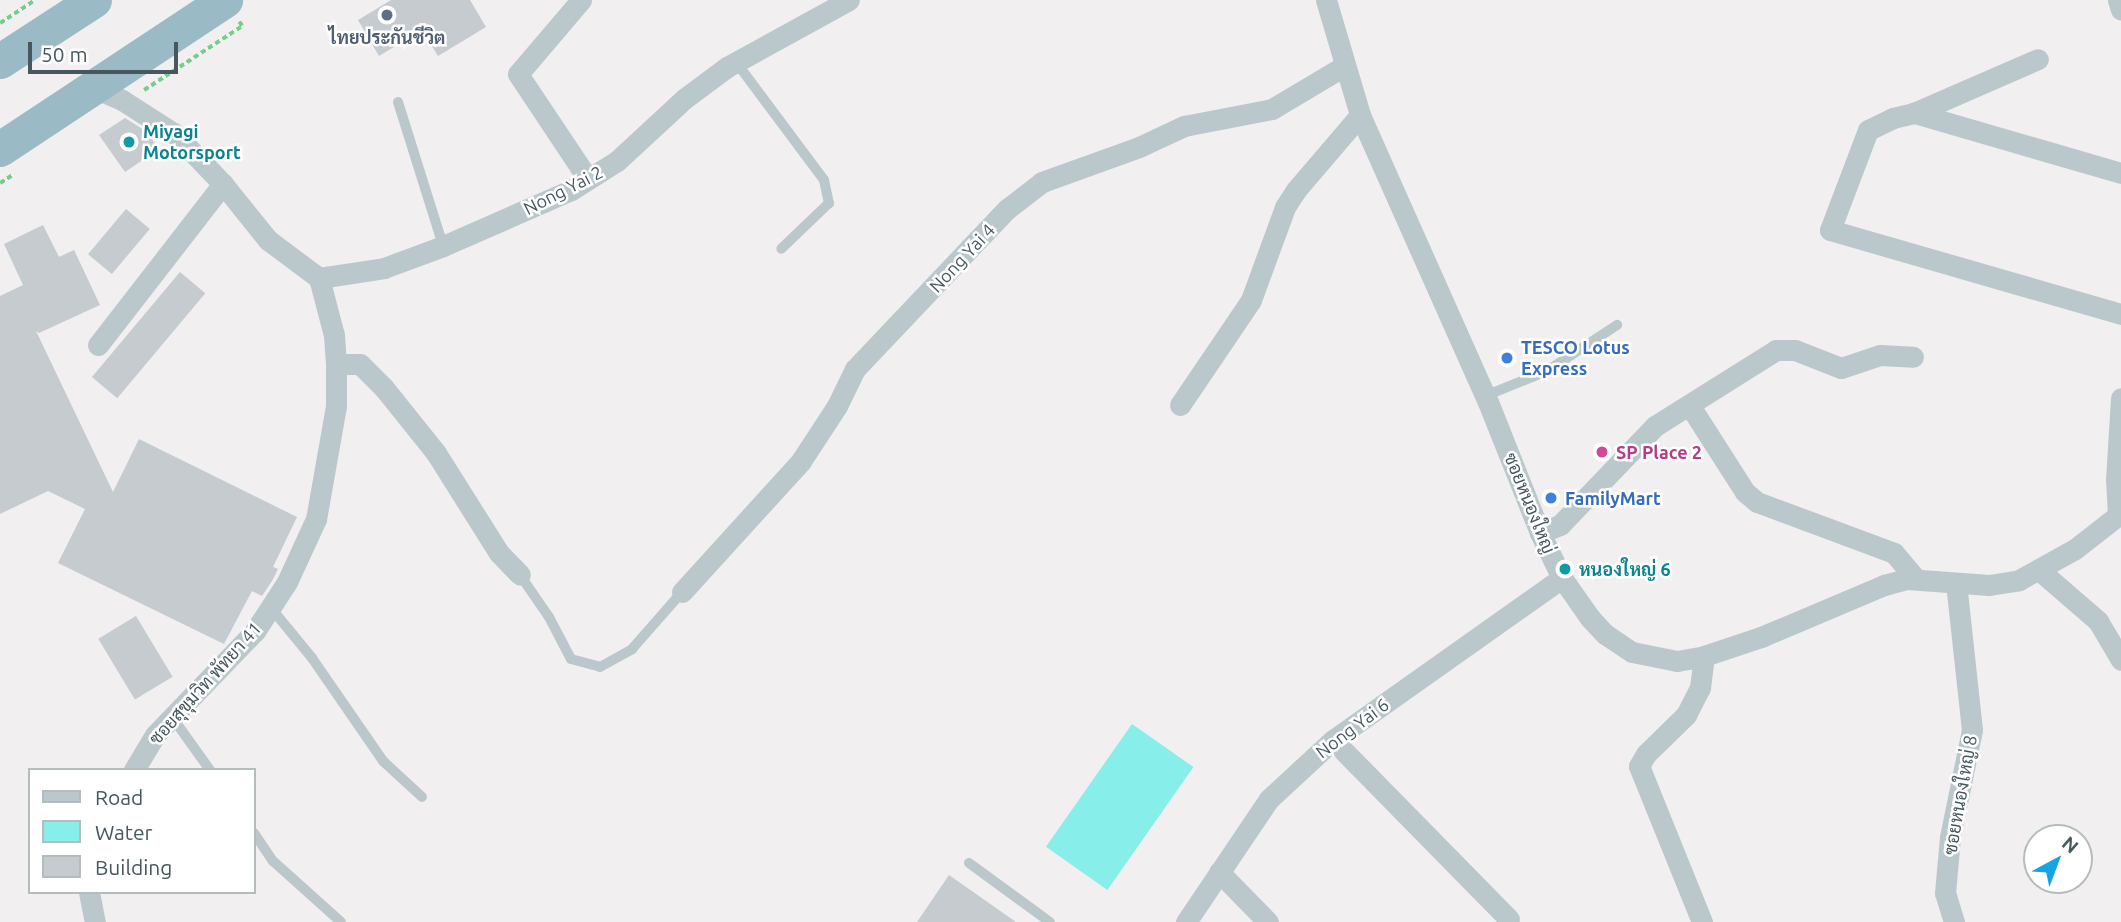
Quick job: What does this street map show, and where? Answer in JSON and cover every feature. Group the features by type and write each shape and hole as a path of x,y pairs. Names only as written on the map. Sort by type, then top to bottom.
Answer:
{"highway":[{"path":"1,59 94,0"},
{"path":"0,149 225,0"}],"street":[{"path":"581,0 518,74 588,179"},
{"name":"Nong Yai 2","path":"320,278 384,268 443,246 588,179 617,161 684,99 736,62 849,0"},
{"name":"ซอยหนองใหญ่","path":"1326,0 1360,115 1485,396 1540,533 1562,578 1605,634 1632,652 1677,661 1704,656 1761,637 1884,585 1916,579 1999,584 2019,580 2074,549 2119,514"},
{"path":"2118,0 2121,10"},
{"path":"2038,59 1868,130 1830,230 2121,314"},
{"name":"Nong Yai 4","path":"682,592 801,461 837,406 855,369 1007,209 1042,182 1139,147 1184,126 1272,109 1344,66"},
{"path":"94,88 122,100 174,134 223,184 268,240 320,278"},
{"path":"1914,113 2121,173"},
{"path":"1180,405 1251,300 1285,207 1296,190 1360,115"},
{"path":"97,345 223,184"},
{"name":"ซอยสุขุมวิท พัทยา 41","path":"135,768 155,735 255,631 287,582 316,519 336,405 334,335 320,278"},
{"path":"1540,533 1560,525 1655,426 1776,350 1795,350 1841,368 1881,355 1913,357"},
{"path":"336,364 360,364 384,388 436,453 499,553 520,575"},
{"path":"2119,514 2116,480 2121,398"},
{"path":"1690,406 1745,492 1757,502 1895,553 1916,579"},
{"path":"2039,570 2098,621 2121,660"},
{"name":"Nong Yai 6","path":"1186,922 1269,799 1333,740 1562,578"},
{"name":"ซอยหนองใหญ่ 8","path":"1954,922 1945,893 1950,837 1972,730 1956,583"},
{"path":"1702,922 1639,766 1646,754 1686,715 1700,688 1704,656"},
{"path":"1333,740 1509,919"},
{"path":"1219,872 1268,922"},
{"path":"89,894 95,922"}],"lane":[{"path":"736,62 824,180 829,203 781,249"},
{"path":"398,102 443,246"},
{"path":"1485,396 1547,371 1617,325"},
{"path":"520,575 549,617 571,659 600,667 632,649 682,592"},
{"path":"271,608 312,658 383,761 422,797"},
{"path":"172,717 209,768"},
{"path":"256,836 273,861 341,922"},
{"path":"969,863 1050,922"}],"path":[{"path":"0,23 35,0"}],"water":[{"path":"1132,724 1193,767 1107,890 1046,847"}],"building":[{"path":"391,0 470,0 486,27 438,56 422,30 379,56 358,20"},
{"name":"Miyagi Motorsport","path":"125,118 147,132 159,149 125,172 99,135"},
{"path":"126,209 150,229 112,274 88,254"},
{"path":"43,225 59,257 74,250 100,305 39,333 36,331 113,492 139,439 297,517 273,567 278,569 272,581 262,596 252,591 224,644 58,563 85,509 48,491 0,514 0,296 23,285 4,244"},
{"path":"180,272 205,293 117,398 92,377"},
{"path":"136,616 173,677 135,700 98,639"},
{"path":"949,875 1016,922 917,922"}],"place":[{"name":"ไทยประกันชีวิต","path":"387,15"},
{"name":"Miyagi Motorsport","path":"129,142"},
{"name":"TESCO Lotus Express","path":"1507,358"},
{"name":"SP Place 2","path":"1602,452"},
{"name":"FamilyMart","path":"1551,498"},
{"name":"หนองใหญ่ 6","path":"1565,569"}]}
